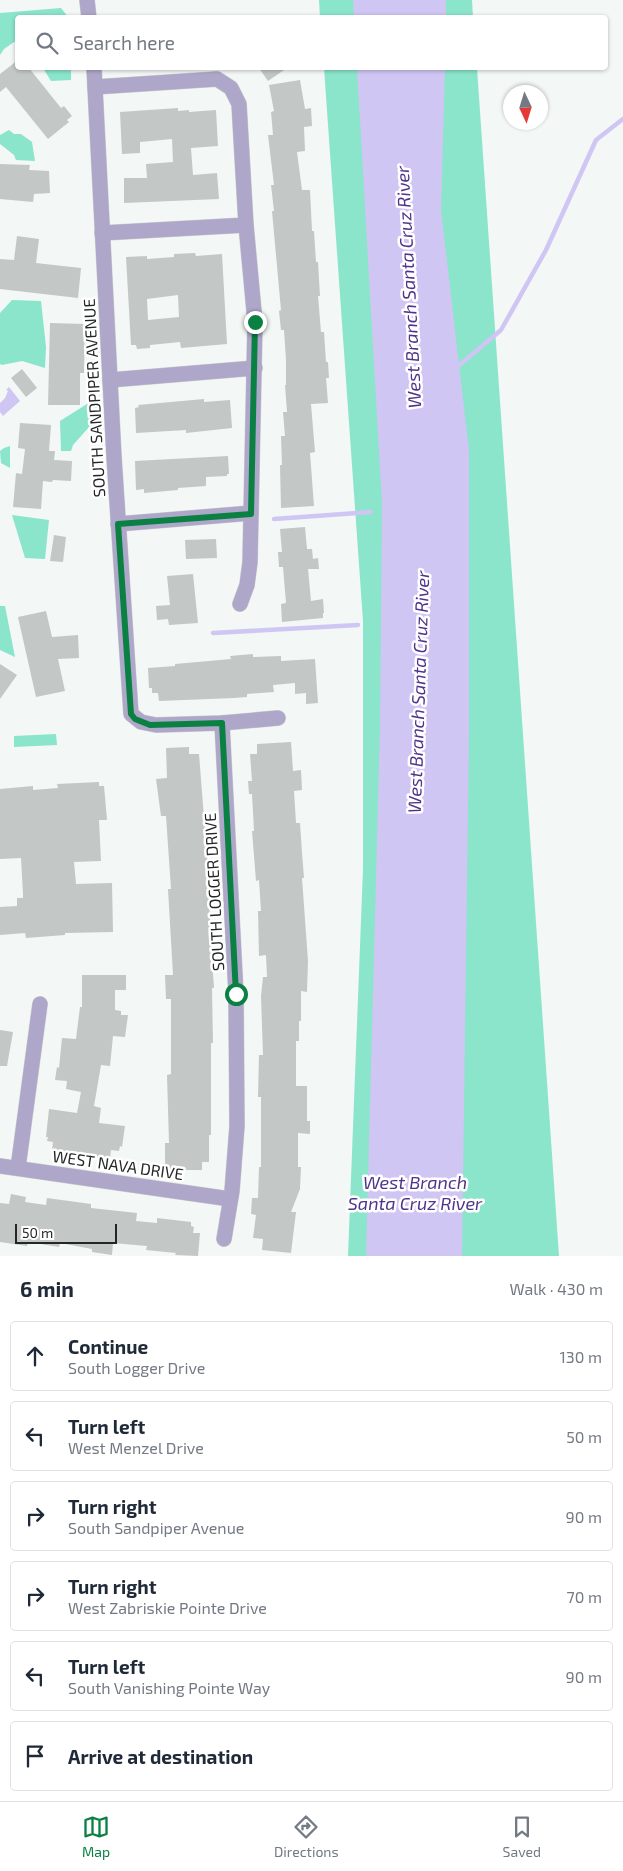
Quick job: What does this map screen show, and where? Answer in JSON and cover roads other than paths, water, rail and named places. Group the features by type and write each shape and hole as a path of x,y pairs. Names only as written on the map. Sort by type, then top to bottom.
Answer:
{"street":[{"path":"87,0 89,15"},
{"name":"SOUTH SANDPIPER AVENUE","path":"94,70 118,524 131,714 141,722 156,725 222,723"},
{"path":"96,87 213,79 234,84 239,104 246,225 255,322 250,562 247,585 240,604"},
{"path":"102,233 246,225"},
{"path":"110,380 255,368"},
{"path":"118,524 251,514"},
{"path":"222,723 278,718"},
{"name":"SOUTH LOGGER DRIVE","path":"222,723 236,994 237,1126 224,1239"},
{"path":"18,1168 40,1004"},
{"name":"WEST NAVA DRIVE","path":"0,1166 230,1199"}],"water":[{"path":"353,0 446,0 446,15 354,15"},
{"name":"West Branch Santa Cruz River","path":"357,70 445,70 441,210 469,450 469,735 462,1256 366,1256 380,727 382,504"},
{"path":"9,387 20,401 3,416 0,412 0,403 5,398 8,391 6,390"}],"waterway":[{"path":"456,368 501,330 546,250 596,140 623,119"},
{"path":"274,519 371,512"},
{"path":"213,633 358,625"}]}
